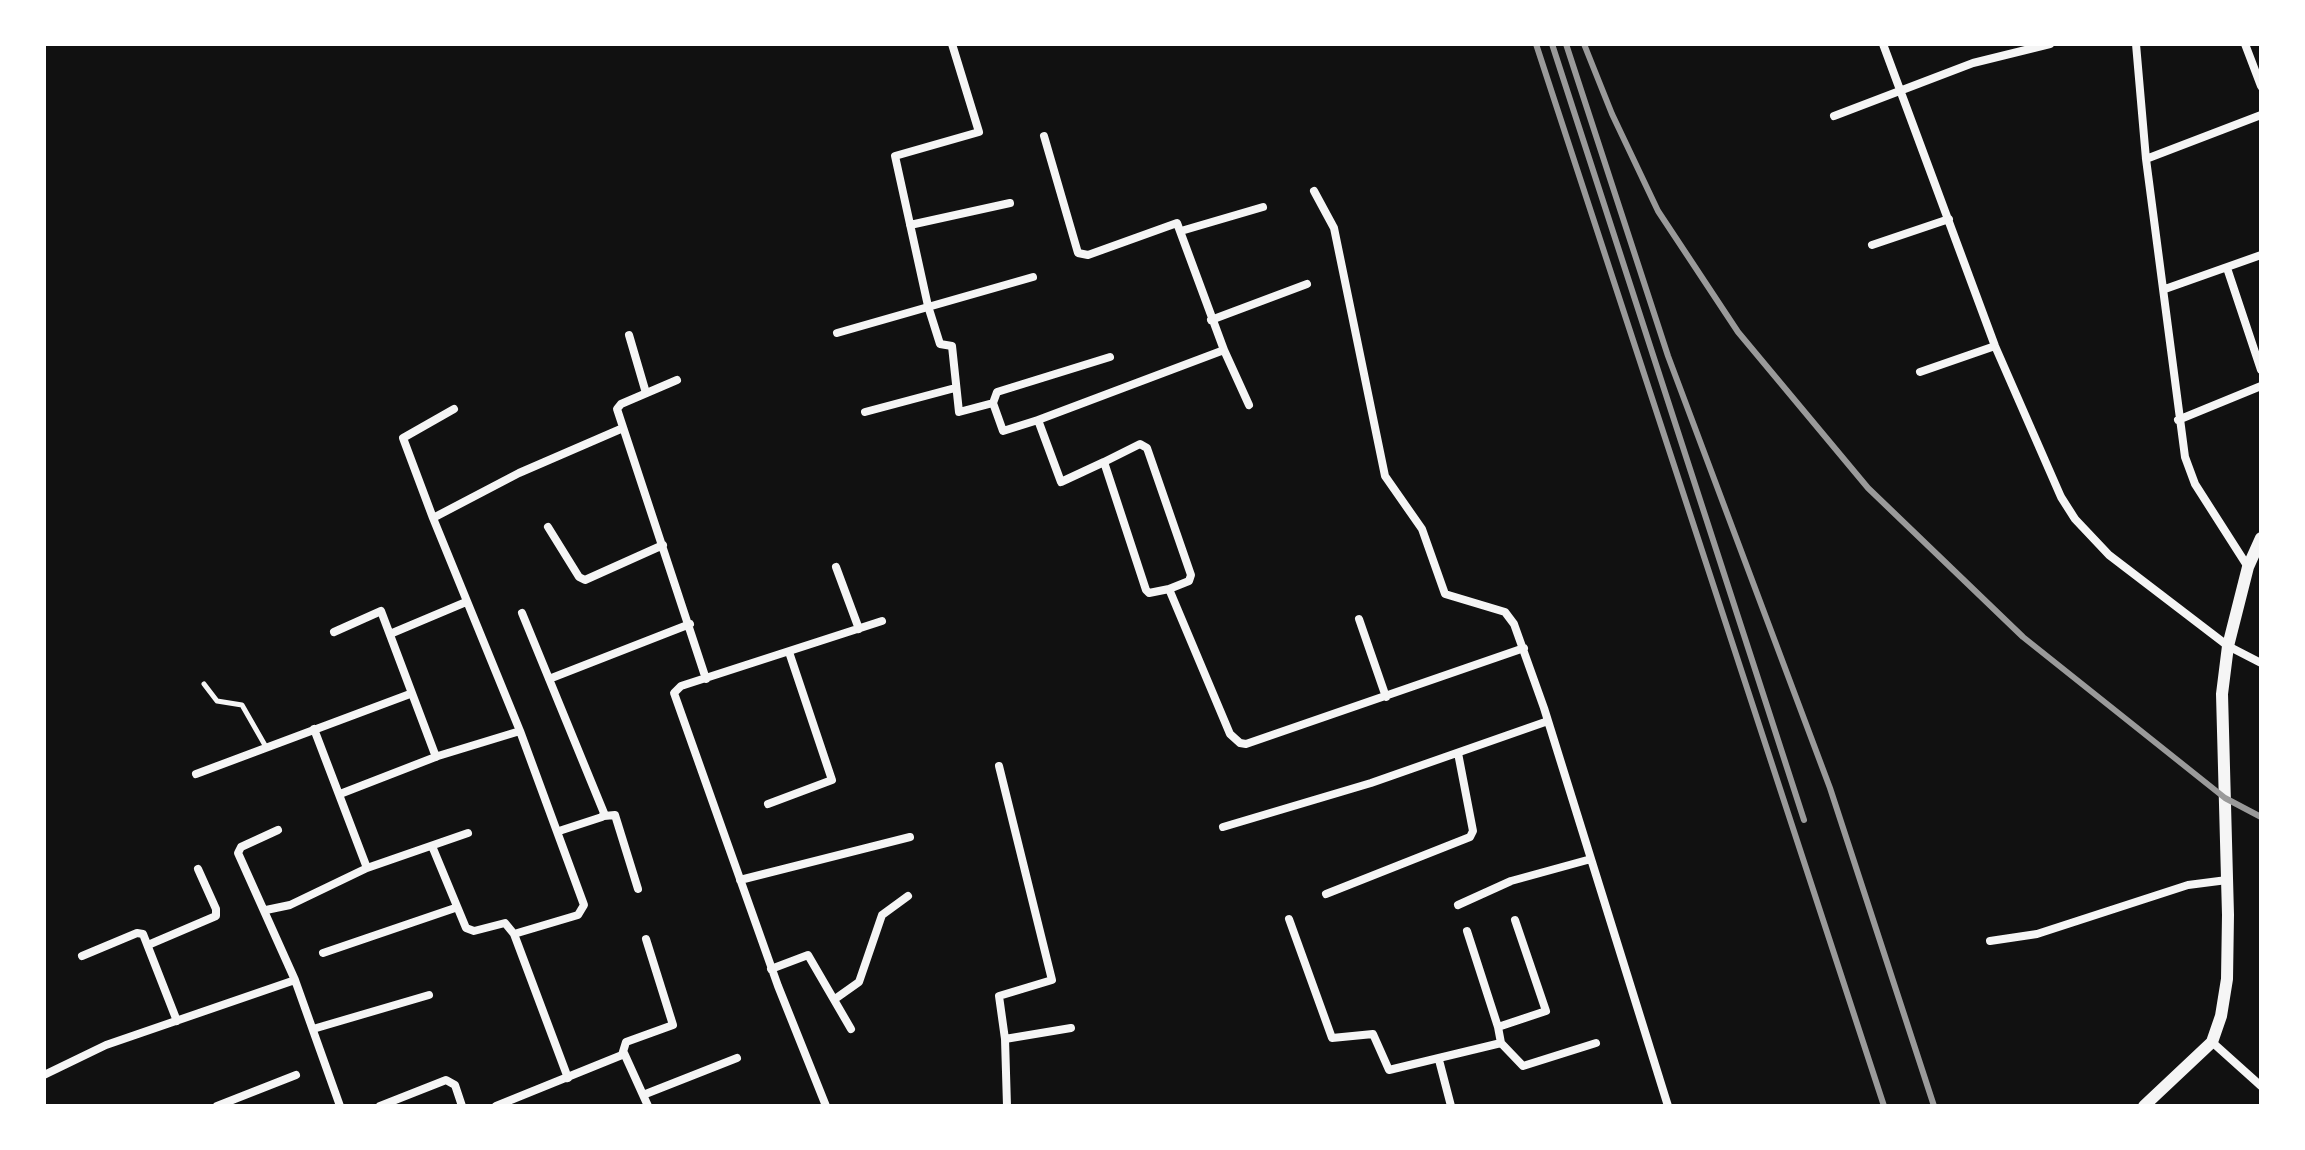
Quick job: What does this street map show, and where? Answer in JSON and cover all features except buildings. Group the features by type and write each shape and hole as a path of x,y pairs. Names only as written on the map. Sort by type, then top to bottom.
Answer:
{"street":[{"path":"952,44 980,128 974,134 895,156 928,306 940,344 952,346 959,412 993,403"},
{"path":"1883,44 1995,346 2041,454 2075,519 2109,555 2228,646 2261,663"},
{"path":"1834,116 1973,63 2050,44"},
{"path":"2136,44 2146,159 2185,457 2195,484 2254,563"},
{"path":"2245,44 2261,86"},
{"path":"2146,159 2261,115"},
{"path":"1044,136 1078,253 1088,255 1174,223 1181,231 1211,320 1249,405"},
{"path":"1314,191 1334,228 1385,476 1422,529 1445,594 1505,612 1524,648 1668,1106"},
{"path":"910,225 1010,203"},
{"path":"1181,231 1263,207"},
{"path":"1872,245 1949,219"},
{"path":"2165,289 2261,255"},
{"path":"2227,268 2261,370"},
{"path":"837,333 1033,277"},
{"path":"1211,320 1307,284"},
{"path":"629,335 646,393"},
{"path":"1920,372 1995,346"},
{"path":"1110,357 997,392 993,403 1002,430 1038,420 1224,350"},
{"path":"677,380 618,406 706,679"},
{"path":"2178,420 2261,386"},
{"path":"865,412 955,388"},
{"path":"454,409 405,433 403,438 559,831 584,909 578,915 514,934"},
{"path":"1038,420 1061,482 1140,444 1147,448 1191,575 1187,582 1149,593 1146,590 1104,462"},
{"path":"433,518 519,473 623,428"},
{"path":"548,527 579,577 585,580 663,545"},
{"path":"2144,1106 2212,1042 2227,979 2222,694 2228,646 2261,538"},
{"path":"836,567 859,629"},
{"path":"1169,589 1234,741 1246,744 1524,648"},
{"path":"390,634 466,602"},
{"path":"334,632 381,611 436,757"},
{"path":"522,613 604,816"},
{"path":"1359,619 1386,697"},
{"path":"826,1106 771,969 674,693 681,686 882,621"},
{"path":"549,679 690,624"},
{"path":"768,804 832,780 789,652"},
{"path":"196,774 410,694"},
{"path":"1223,827 1272,815 1548,721"},
{"path":"314,729 367,868"},
{"path":"340,794 436,757 520,731"},
{"path":"1326,894 1470,837 1473,831 1458,753"},
{"path":"999,766 1052,980 999,996 1005,1039 1007,1106"},
{"path":"559,831 615,815 638,889"},
{"path":"278,830 241,847 238,853 295,980 340,1106"},
{"path":"266,910 290,905 367,868 468,833"},
{"path":"740,880 910,837"},
{"path":"432,846 455,908 469,930 500,923 514,934 568,1078"},
{"path":"1458,905 1511,881 1591,859"},
{"path":"148,945 216,916 216,909 198,869"},
{"path":"1990,941 2037,934 2188,885 2227,880"},
{"path":"835,999 859,982 882,915 908,896"},
{"path":"323,953 455,908"},
{"path":"1289,919 1332,1038 1373,1034 1389,1070 1501,1043"},
{"path":"1498,1027 1546,1011 1515,920"},
{"path":"1467,931 1501,1043 1523,1066 1596,1043"},
{"path":"82,956 137,933 143,934 177,1021"},
{"path":"646,939 674,1023 626,1042 624,1053 648,1106"},
{"path":"771,969 800,955 808,955 851,1029"},
{"path":"44,1075 106,1045 295,980"},
{"path":"313,1029 429,995"},
{"path":"1005,1039 1071,1028"},
{"path":"2212,1042 2261,1086"},
{"path":"496,1106 624,1053"},
{"path":"643,1095 737,1058"},
{"path":"1439,1060 1451,1106"},
{"path":"217,1106 296,1075"},
{"path":"380,1106 446,1080 455,1085 462,1106"}],"lane":[{"path":"204,684 217,701 242,705 266,747"}],"railway":[{"path":"1536,44 1884,1106"},
{"path":"1552,44 1804,820"},
{"path":"1566,44 1668,356 1830,788 1934,1106"},
{"path":"1584,44 1612,114 1658,211 1738,332 1868,488 2023,637 2225,798 2261,817"}]}
